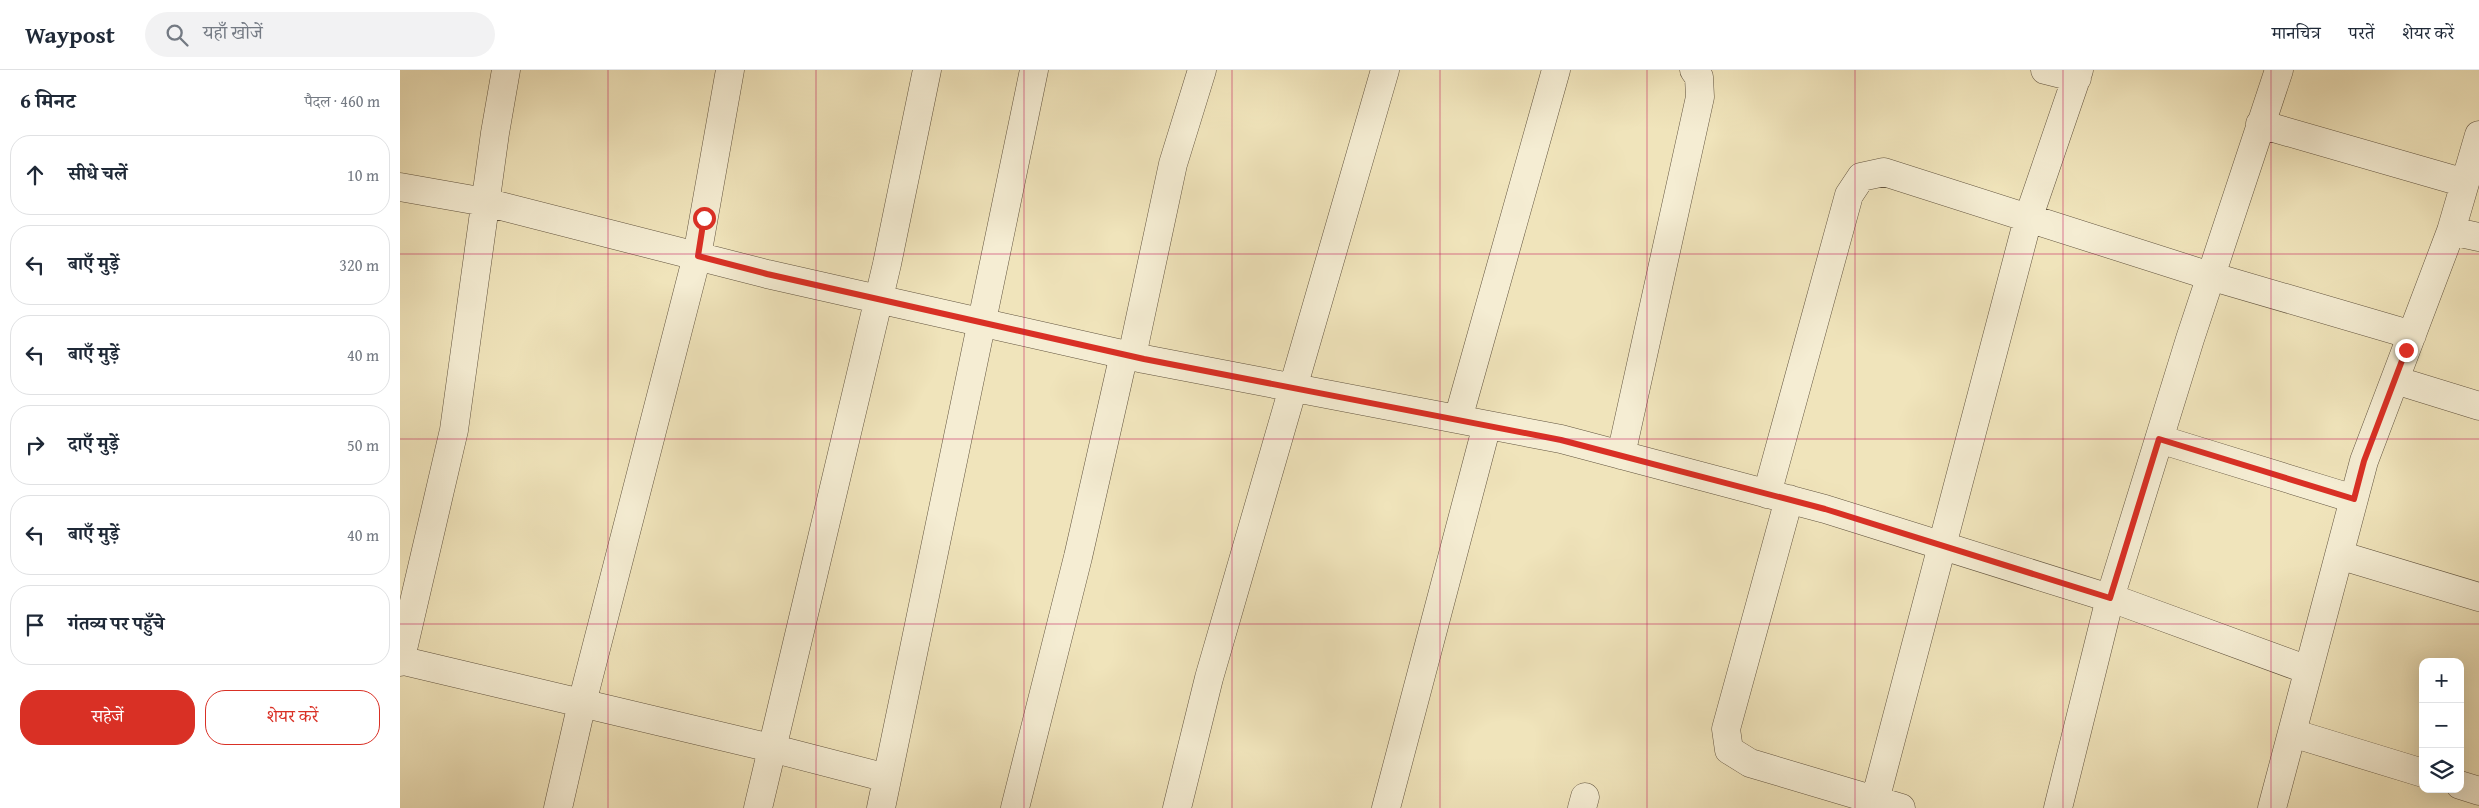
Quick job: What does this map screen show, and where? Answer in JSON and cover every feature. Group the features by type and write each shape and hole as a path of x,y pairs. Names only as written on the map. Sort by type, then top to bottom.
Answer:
{"street":[{"path":"506,70 485,202 454,430 400,661 771,748 887,778"},
{"path":"558,808 582,704 698,256 730,70"},
{"path":"758,808 879,299 927,70"},
{"path":"881,808 1034,70"},
{"path":"1015,808 1128,355 1173,164 1202,70"},
{"path":"1177,808 1209,678 1295,388 1385,70"},
{"path":"1458,419 1556,70"},
{"path":"1621,455 1700,97 1699,77 1694,70"},
{"path":"2046,70 2078,74 2028,219 1944,546 1883,805 1750,763 1729,750 1726,729 1778,497 1849,195 1861,177 1884,172 2028,219 2210,276 2412,335"},
{"path":"2058,808 2110,598 2210,276 2279,70"},
{"path":"2260,124 2465,183"},
{"path":"2272,808 2364,461 2451,231 2479,135"},
{"path":"400,186 485,202 698,256 1128,355 1458,419 1561,440 1621,455 1778,497 1944,546 2110,598 2308,670"},
{"path":"2451,231 2479,237"},
{"path":"2395,380 2479,406"},
{"path":"1386,808 1487,425"},
{"path":"2159,439 2354,499"},
{"path":"2339,554 2479,597"},
{"path":"2292,734 2419,773"},
{"path":"2464,786 2479,791"}],"route":[{"path":"704,218 698,256 767,274 1144,359 1561,440 1825,509 2110,598 2159,439 2354,499 2364,461 2406,350"}]}
